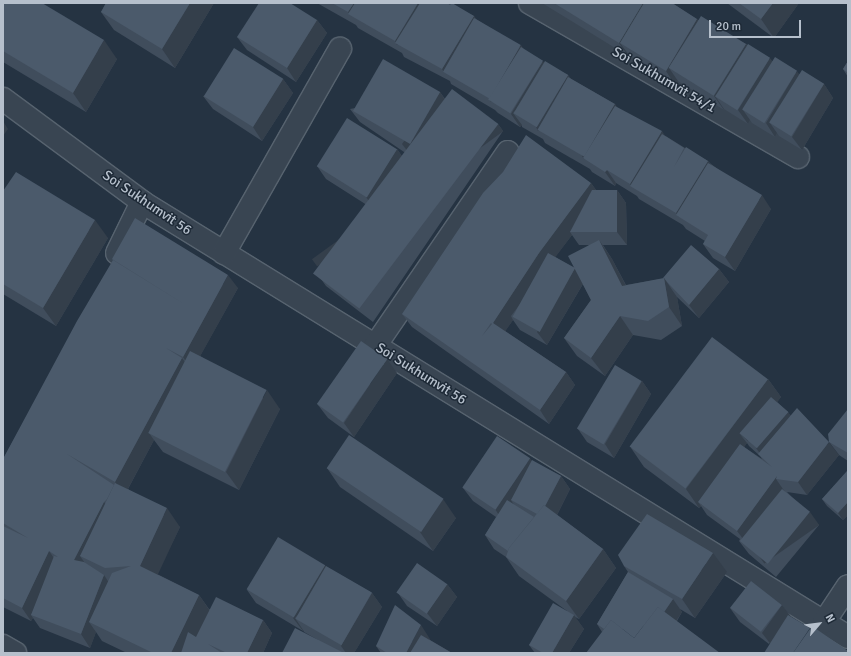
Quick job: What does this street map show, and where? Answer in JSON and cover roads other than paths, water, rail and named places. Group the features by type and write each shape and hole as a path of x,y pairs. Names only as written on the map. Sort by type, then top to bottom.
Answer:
{"street":[{"name":"Soi Sukhumvit 54/1","path":"530,3 798,156"},
{"path":"224,253 340,49"},
{"name":"Soi Sukhumvit 56","path":"3,99 142,202 848,637"},
{"path":"375,346 508,152"},
{"path":"106,274 142,202"},
{"path":"824,622 848,586"},
{"path":"3,646 15,653"}]}
